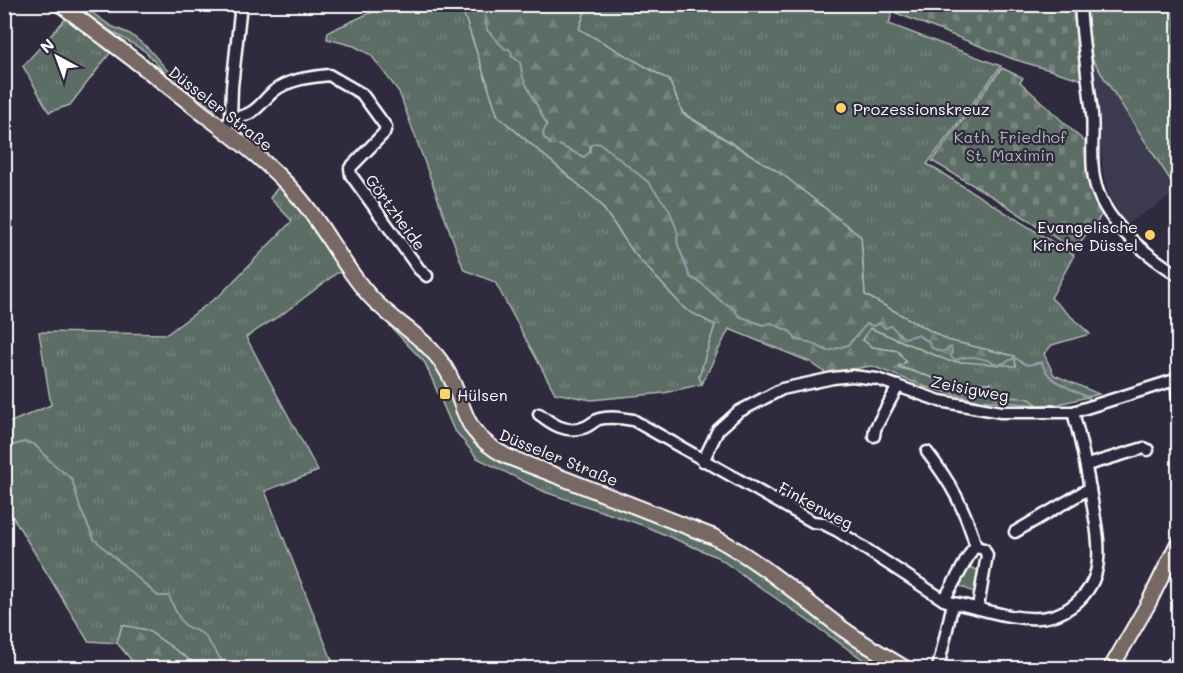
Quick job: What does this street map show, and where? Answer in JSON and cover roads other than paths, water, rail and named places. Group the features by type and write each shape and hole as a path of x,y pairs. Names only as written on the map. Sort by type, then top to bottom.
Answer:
{"main road":[{"name":"Düsseler Straße","path":"60,4 228,124 281,177 320,222 369,295 427,345 444,365 470,425 476,435 491,448 506,456 714,537 750,557 839,626 905,669"},
{"path":"1111,669 1179,543"}],"street":[{"path":"228,124 241,4"},
{"path":"1080,4 1093,118 1094,178 1106,208 1115,222 1136,242 1179,275"},
{"name":"Görtzheide","path":"228,124 253,112 275,90 297,80 329,75 362,94 386,127 384,133 350,168 351,175 419,269 427,276"},
{"name":"Zeisigweg","path":"702,460 718,430 738,412 782,389 833,378 852,376 877,379 940,401 1001,412 1072,412 1177,380"},
{"path":"1177,380 1179,399"},
{"path":"874,436 875,429 898,386"},
{"name":"Finkenweg","path":"539,414 552,425 568,430 583,428 600,419 619,417 633,420 813,522 838,531 949,602 1022,618 1042,618 1066,610 1084,596 1094,578 1098,560 1096,522 1087,465 1072,412"},
{"path":"1087,465 1144,448 1148,450"},
{"path":"927,452 951,484 971,529 976,547"},
{"path":"1015,532 1090,488"},
{"path":"938,669 949,602 972,550 976,547"},
{"path":"976,547 984,549 987,555 978,607"},
{"path":"1167,669 1179,659"}],"waterway":[{"path":"484,4 487,30 505,49 509,49 511,56 520,62 523,78 547,125 543,132 544,138 551,144"},
{"path":"559,145 584,157 590,152 590,146 595,143 601,144 648,182 669,209 678,233 677,242 690,277 732,307 739,316 763,325 771,323 791,332 796,340 809,342 828,351 848,345 867,324 874,326 880,323 885,328 891,326 904,338 917,335 928,341 932,348 942,352 951,347 951,357 955,360 967,357 977,358 999,365 1015,358 1027,365 1042,362 1049,375 1055,380 1092,400"},
{"path":"4,448 24,442 34,444 72,479 80,508 94,539 158,596 169,596 183,623 204,635 227,668"}],"place":[{"name":"Prozessionskreuz","path":"841,108"},
{"name":"Evangelische Kirche Düssel","path":"1150,235"},
{"name":"Hülsen","path":"445,394"}],"park label":[{"name":"Kath. Friedhof St. Maximin","path":"1010,145"}]}
